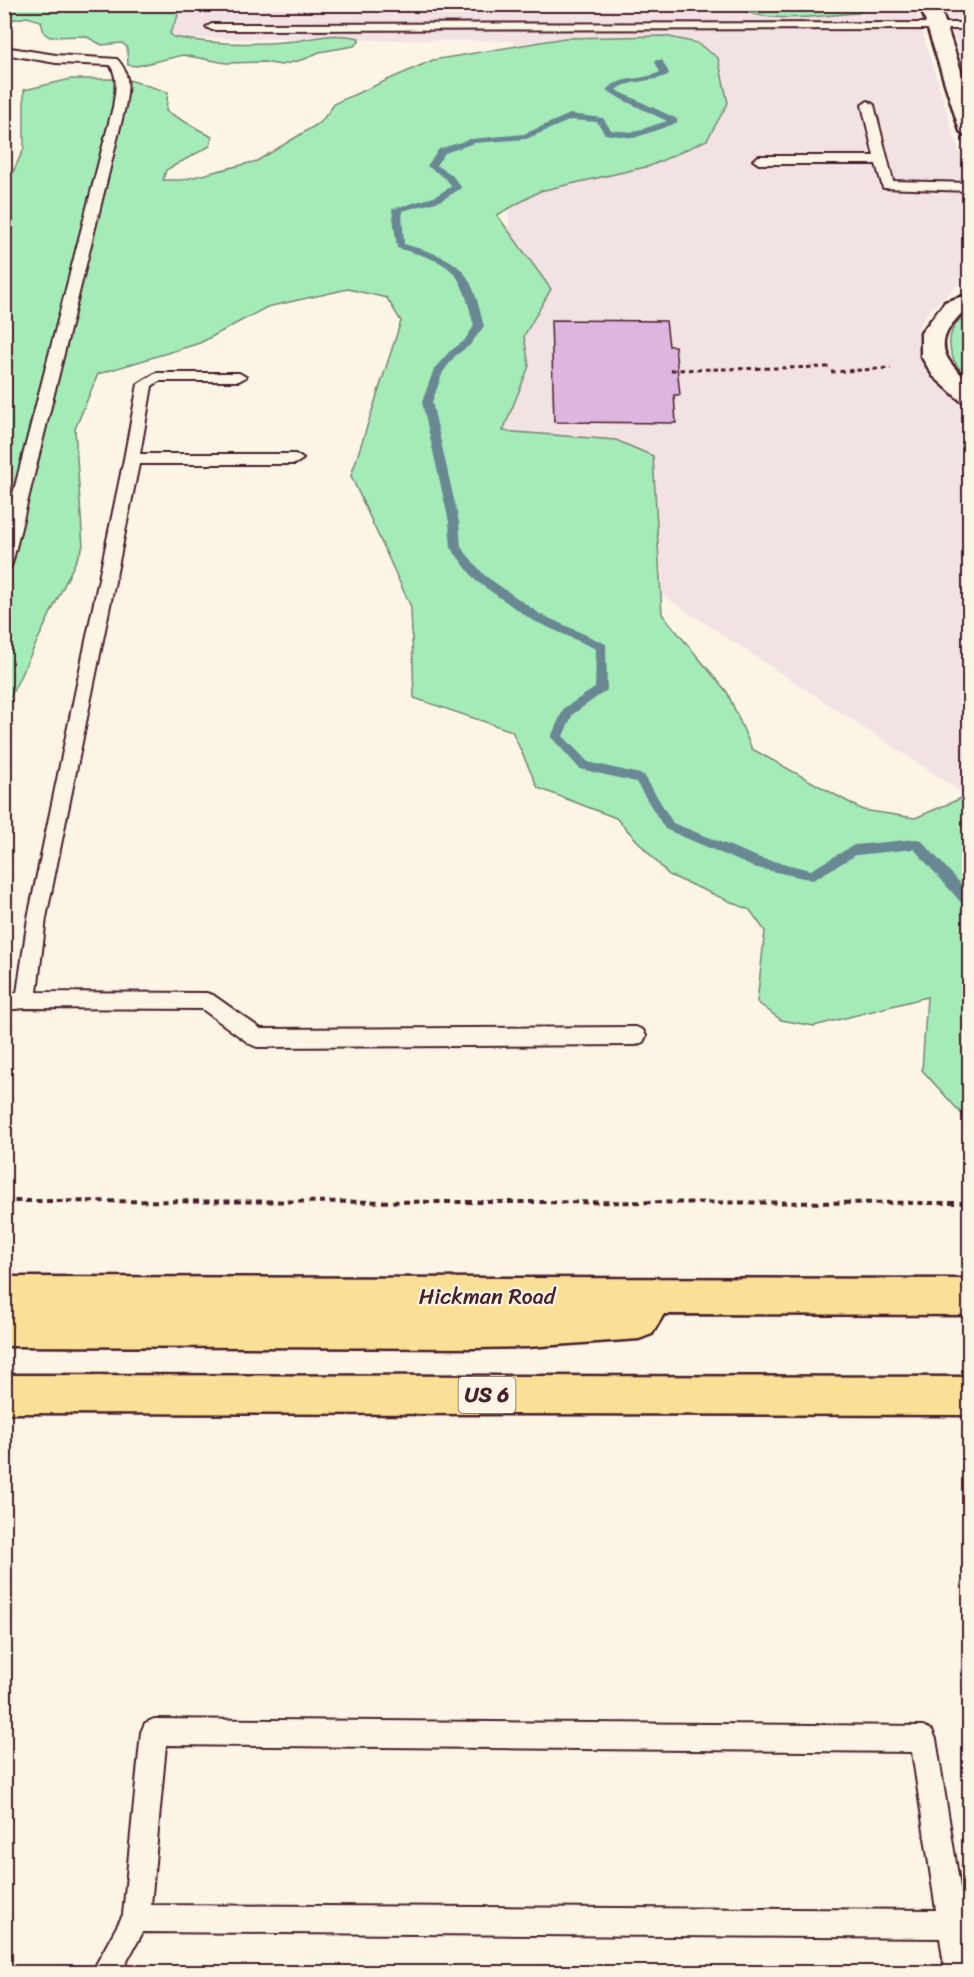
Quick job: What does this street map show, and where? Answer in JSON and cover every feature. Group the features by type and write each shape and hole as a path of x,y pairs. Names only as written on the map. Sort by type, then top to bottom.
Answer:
{"highway":[{"name":"Hickman Road","path":"4,1295 969,1297"},
{"path":"4,1328 527,1329 639,1321 654,1296"},
{"name":"US 6","path":"4,1394 969,1396"}],"street":[{"path":"929,4 969,131"},
{"path":"967,299 952,307 933,333 933,356 942,371 969,396"}],"lane":[{"path":"212,27 969,26"},
{"path":"4,50 56,59 111,55 123,75 119,107 4,564"},
{"path":"868,105 888,185 969,187"},
{"path":"759,160 881,160"},
{"path":"26,1000 37,918 132,459 145,384 156,377 240,377"},
{"path":"132,459 295,459"},
{"path":"4,1002 26,1000 206,1001 256,1038 636,1036"},
{"path":"106,1972 136,1918 154,1732 923,1739 959,1972"},
{"path":"136,1918 952,1924"}],"path":[{"path":"671,370 829,367"},
{"path":"831,372 891,368"},
{"path":"4,1201 969,1203"}],"shaded area":[{"path":"149,5 914,5 969,184 969,272 957,286 929,310 921,323 917,337 918,351 923,365 933,380 969,408 969,797 501,489 514,41 143,38"},
{"path":"944,5 969,5 969,81 958,47"}],"green space":[{"path":"5,4 175,5 178,16 170,33 173,37 249,43 342,36 359,38 359,42 354,46 319,52 305,59 281,65 264,62 226,63 183,55 137,66 128,65 127,47 122,43 102,45 85,36 50,37 44,33 41,21 27,17 5,21"},
{"path":"733,5 871,5 858,13 793,18 759,15"},
{"path":"665,36 697,43 718,58 728,103 707,140 650,166 540,191 497,215 551,289 524,336 529,366 503,431 616,440 653,456 662,614 727,692 752,749 863,810 915,818 969,795 969,1122 922,1070 927,997 814,1026 781,1020 757,1002 765,931 750,910 669,875 616,818 538,788 512,731 414,698 411,607 351,476 401,321 387,298 348,289 267,307 200,343 98,374 75,429 83,546 5,708 4,192 24,148 24,90 71,79 126,79 168,92 166,111 212,137 210,146 166,170 163,180 182,180 257,161 321,122 335,103 433,60 565,38"},
{"path":"969,312 969,380 961,372 952,354 950,336 960,320"}],"building":[{"path":"551,320 666,321 669,346 675,346 680,395 674,395 676,423 554,422"}],"waterway":[{"path":"659,62 665,73 650,79 624,82 610,90 674,121 634,135 608,132 600,120 570,117 526,136 473,141 442,151 431,166 448,176 457,187 437,199 397,209 400,246 436,257 457,269 464,277 469,289 479,326 467,343 452,354 438,371 427,402 454,522 456,548 480,578 536,617 602,647 601,690 568,711 557,737 584,766 640,778 669,826 758,863 813,875 854,850 917,844 970,903"}]}
